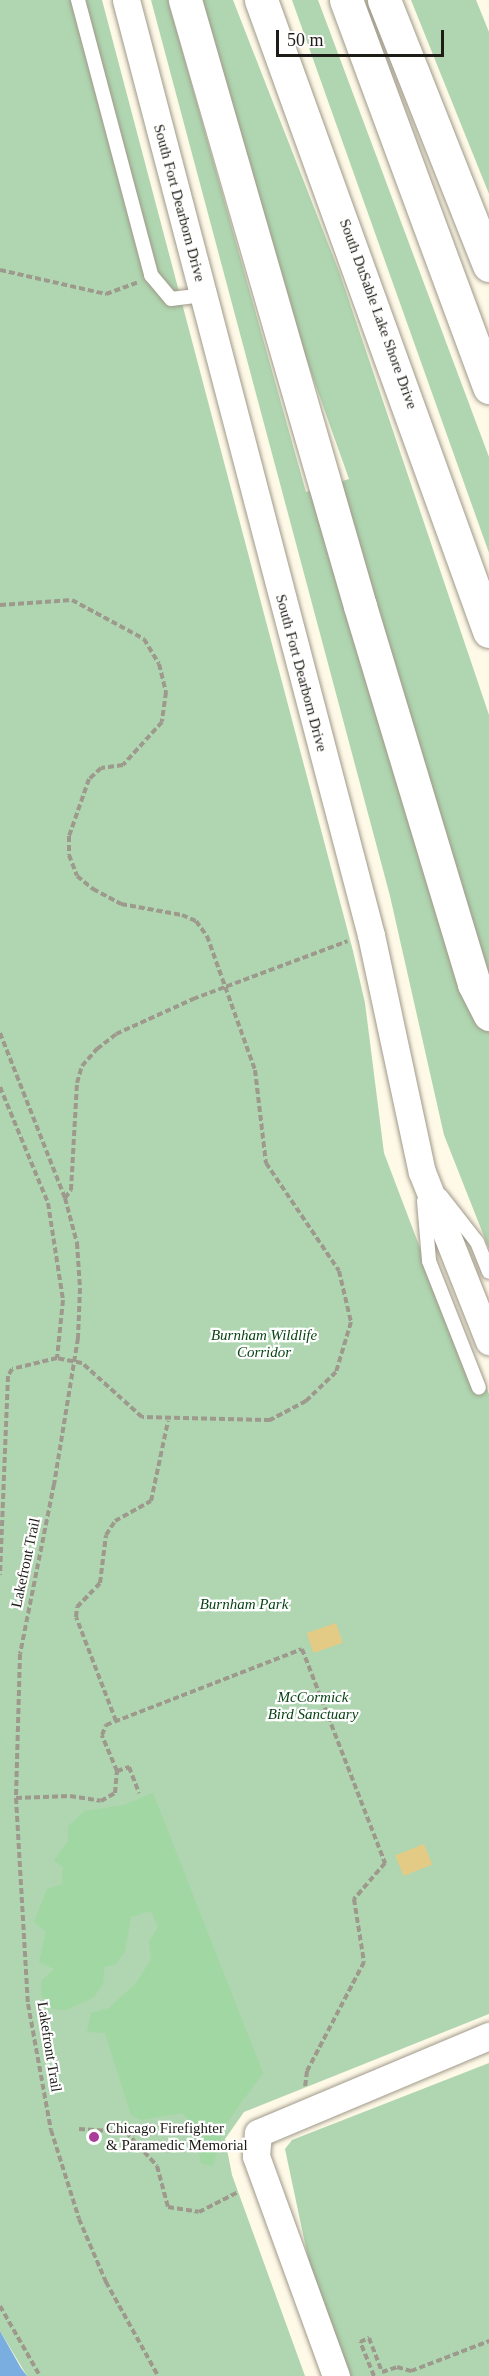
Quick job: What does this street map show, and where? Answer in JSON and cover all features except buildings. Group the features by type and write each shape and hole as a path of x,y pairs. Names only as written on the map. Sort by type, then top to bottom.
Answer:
{"highway":[{"path":"185,0 474,984 489,1014"},
{"name":"South DuSable Lake Shore Drive","path":"261,0 489,631"},
{"path":"346,0 489,387"},
{"path":"384,0 489,265"}],"street":[{"name":"South Fort Dearborn Drive","path":"126,0 371,935 422,1172 489,1341"},
{"path":"336,2376 254,2144 258,2133 313,2107 489,2036"}],"lane":[{"path":"78,0 151,276 171,299 203,295"},
{"path":"422,1172 477,1242 489,1272"},
{"path":"422,1172 429,1261 479,1388"}],"path":[{"path":"0,270 106,294 151,276"},
{"path":"0,605 72,600 144,639 159,664 166,692 162,722 123,765 101,768 89,779 69,836 69,855 77,876 121,904 196,921 228,985 261,1095 266,1163 339,1271 351,1322 336,1372 286,1414 250,1422 168,1421 130,1411 73,1359"},
{"path":"65,1198 71,1190 82,1066 116,1034 228,985 371,935"},
{"name":"Lakefront Trail","path":"0,1033 65,1198 77,1243 80,1288 73,1359 20,1654 16,1798 28,2004 51,2130 106,2282 158,2376"},
{"path":"0,1087 54,1222 63,1300 57,1358"},
{"name":"Lakefront Trail","path":"0,1575 8,1376 12,1369 57,1358 73,1359"},
{"path":"116,1721 76,1617 77,1607 100,1583 106,1535 115,1521 151,1501 168,1421"},
{"path":"16,1798 70,1796 101,1801 115,1793 117,1771 102,1735 116,1721 302,1649 385,1863 354,1899 364,1962 307,2071 305,2088 313,2107"},
{"path":"117,1771 129,1767 139,1793"},
{"path":"79,2129 126,2132 157,2166 168,2207 199,2212 238,2192"},
{"path":"0,2306 39,2376"},
{"path":"374,2376 360,2342 369,2338 382,2372 397,2367 411,2371"},
{"path":"407,2376 411,2371 489,2341"}],"green space":[{"name":"Burnham Park","path":"0,0 102,0 353,951 365,1003 384,1153 474,1390 486,1385 489,1394 489,2014 244,2112 225,2139 232,2175 305,2376 27,2376 0,2331"},
{"path":"151,0 168,0 306,492 349,479 295,327 199,0 233,0 340,274 489,715 489,1249 444,1135 390,896"},
{"path":"292,0 318,0 489,457 489,553"},
{"path":"411,0 476,0 489,32 489,194"},
{"path":"153,1793 263,2073 225,2125 213,2166 201,2163 192,2123 182,2113 141,2120 131,2115 105,2033 87,2032 91,2013 109,2008 136,1983 151,1960 149,1942 158,1927 151,1911 131,1917 125,1951 116,1964 104,1967 103,1984 94,1997 66,2010 52,2009 42,1996 41,1981 54,1969 39,1962 46,1932 34,1922 47,1889 62,1884 63,1867 54,1861 68,1841 68,1826 84,1811 124,1805"},
{"path":"489,2063 489,2376 350,2376 314,2286 285,2149 292,2140"}],"water":[{"path":"0,2331 21,2368 27,2376 0,2376"}],"place":[{"name":"Chicago Firefighter & Paramedic Memorial","path":"94,2137"}],"park label":[{"name":"Burnham Wildlife Corridor","path":"264,1344"},
{"name":"McCormick Bird Sanctuary","path":"313,1706"}]}
